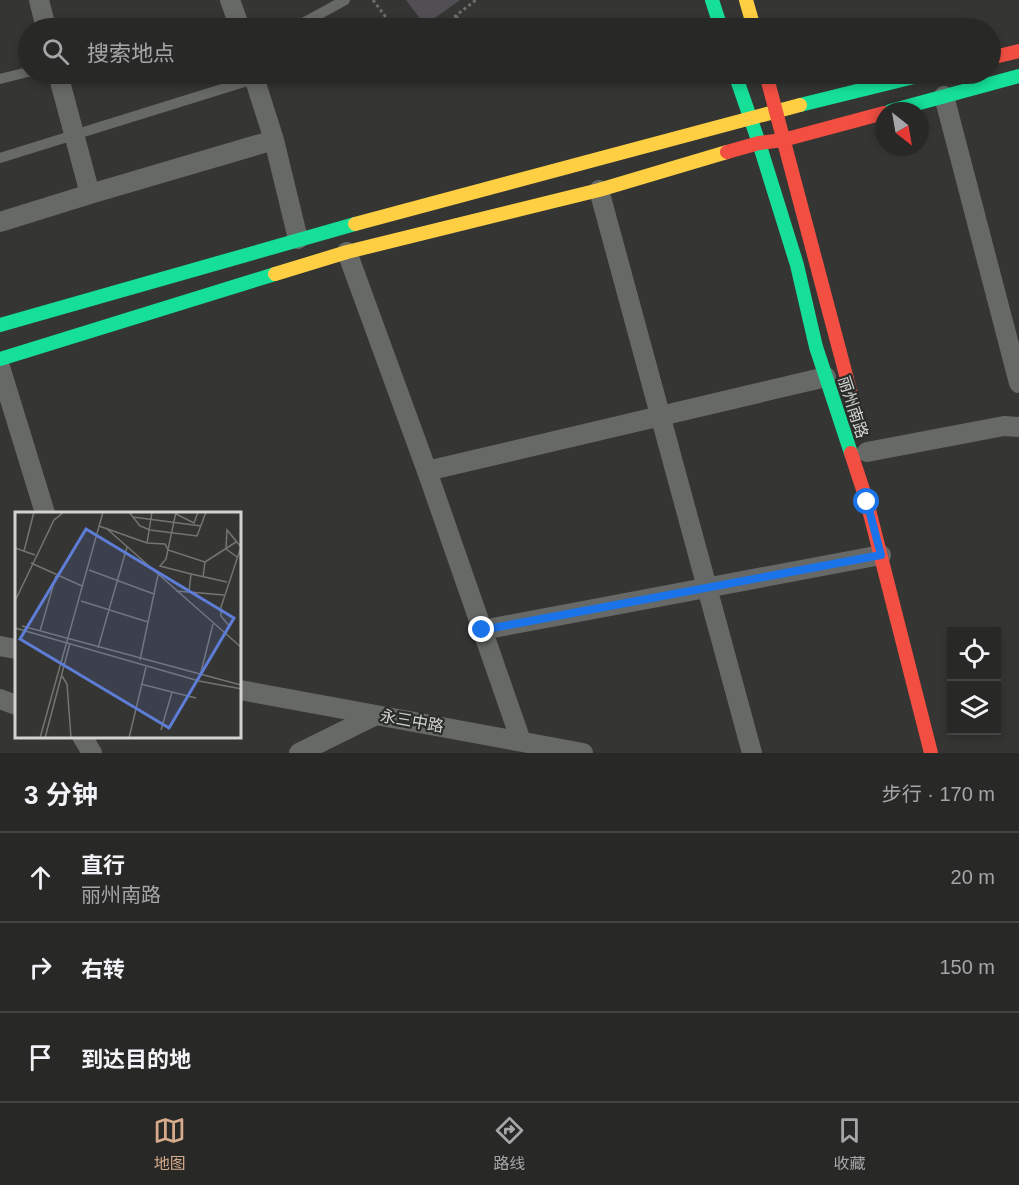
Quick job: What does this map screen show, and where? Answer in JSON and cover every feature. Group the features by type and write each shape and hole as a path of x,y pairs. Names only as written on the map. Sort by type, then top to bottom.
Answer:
{"main road":[{"path":"712,0 718,18"},
{"path":"746,0 751,18"},
{"path":"1001,55 1019,51"},
{"path":"1001,81 1019,76"},
{"name":"丽州南路","path":"738,84 797,265 816,347 867,502 888,555 931,753"},
{"path":"769,84 858,417"},
{"path":"0,325 298,239 748,117 885,84"},
{"path":"922,102 989,84"},
{"path":"0,359 347,252 599,190 759,143 783,140 875,115"},
{"path":"876,487 888,555"}],"street":[{"path":"39,0 44,18"},
{"path":"230,0 237,18"},
{"path":"61,84 90,194"},
{"path":"256,84 273,140 298,239"},
{"path":"944,96 1019,383"},
{"path":"0,222 273,140"},
{"path":"599,190 752,753"},
{"path":"347,252 427,471 520,741"},
{"path":"0,368 45,512"},
{"path":"427,471 826,377"},
{"path":"867,452 1004,426 1019,427"},
{"path":"482,630 888,555"},
{"path":"0,646 15,649"},
{"name":"永三中路","path":"242,690 583,753"},
{"path":"0,699 15,705"},
{"path":"307,751 376,715"},
{"path":"83,738 92,753"}],"lane":[{"path":"312,18 345,0"},
{"path":"0,79 18,74"},
{"path":"0,158 228,84"}],"path":[{"path":"372,0 386,18"},
{"path":"453,18 476,0"}],"building":[{"path":"406,0 460,0 435,18 420,18"}],"traffic: fast":[{"path":"712,0 718,18"},
{"path":"1001,81 1019,76"},
{"path":"738,84 797,265 816,347 851,453"},
{"path":"800,105 885,84"},
{"path":"923,102 990,84"},
{"path":"0,325 355,224"},
{"path":"0,359 275,274"}],"traffic: slow":[{"path":"746,0 751,18"},
{"path":"355,224 800,105"},
{"path":"275,274 347,252 599,190 727,152"}],"traffic: jam":[{"path":"1001,55 1019,51"},
{"path":"769,84 855,409"},
{"path":"727,152 875,115"},
{"path":"851,453 867,502 931,753"}],"route":[{"path":"482,630 881,555 867,502"}]}
